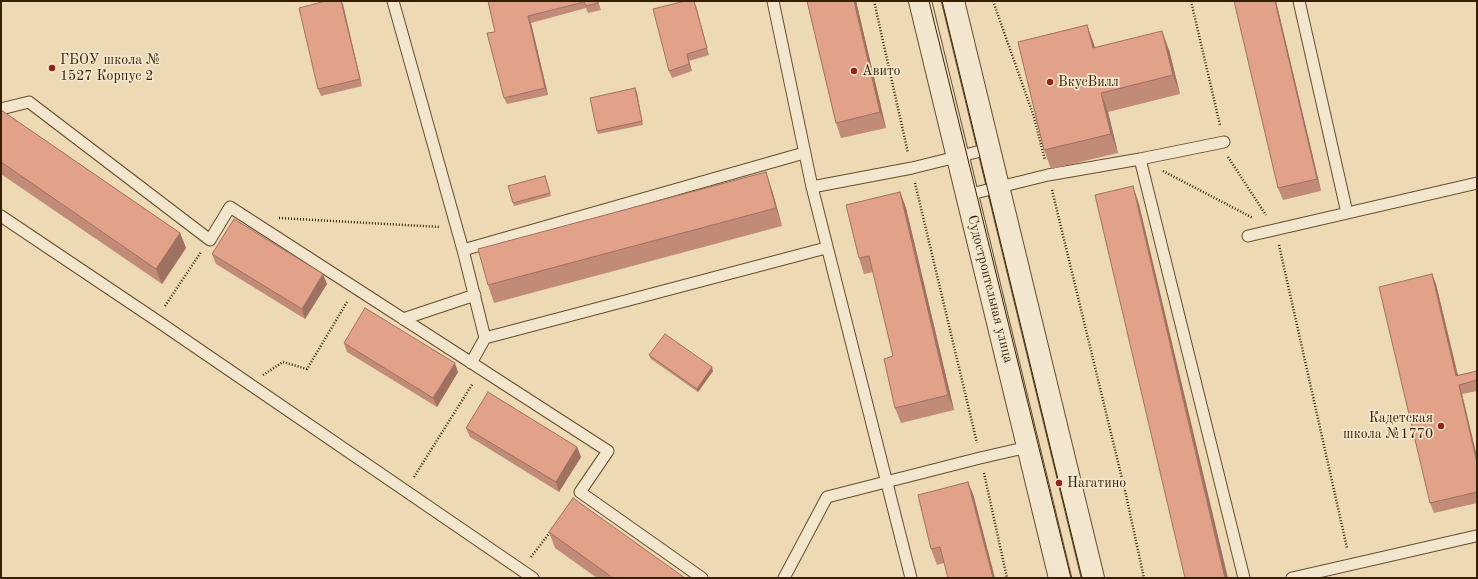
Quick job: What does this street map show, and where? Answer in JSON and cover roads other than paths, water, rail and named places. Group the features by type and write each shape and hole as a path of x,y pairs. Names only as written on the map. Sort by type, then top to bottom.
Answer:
{"street":[{"name":"Судостроительная улица","path":"920,1 1060,578"},
{"path":"953,1 1093,578"}],"lane":[{"path":"394,1 486,338"},
{"path":"773,1 804,153 826,248 911,578"},
{"path":"1299,1 1347,213"},
{"path":"1,109 29,102 210,240 230,207 608,451 580,492 702,578"},
{"path":"967,195 1048,175 1140,159 1224,142"},
{"path":"812,187 912,168 989,149"},
{"path":"463,250 804,153"},
{"path":"1140,159 1244,578"},
{"path":"1248,236 1477,182"},
{"path":"1,216 156,320 533,578"},
{"path":"471,363 486,338 826,248"},
{"path":"403,319 474,296"},
{"path":"784,578 827,497 1028,447"},
{"path":"1292,578 1476,536"}],"tram line":[{"path":"929,1 1071,578"},
{"path":"942,1 1082,578"}],"place":[{"name":"ГБОУ школа № 1527 Корпус 2","path":"52,68"},
{"name":"Авито","path":"854,71"},
{"name":"ВкусВилл","path":"1050,82"},
{"name":"Кадетская школа №1770","path":"1441,426"},
{"name":"Нагатино","path":"1059,483"}]}
